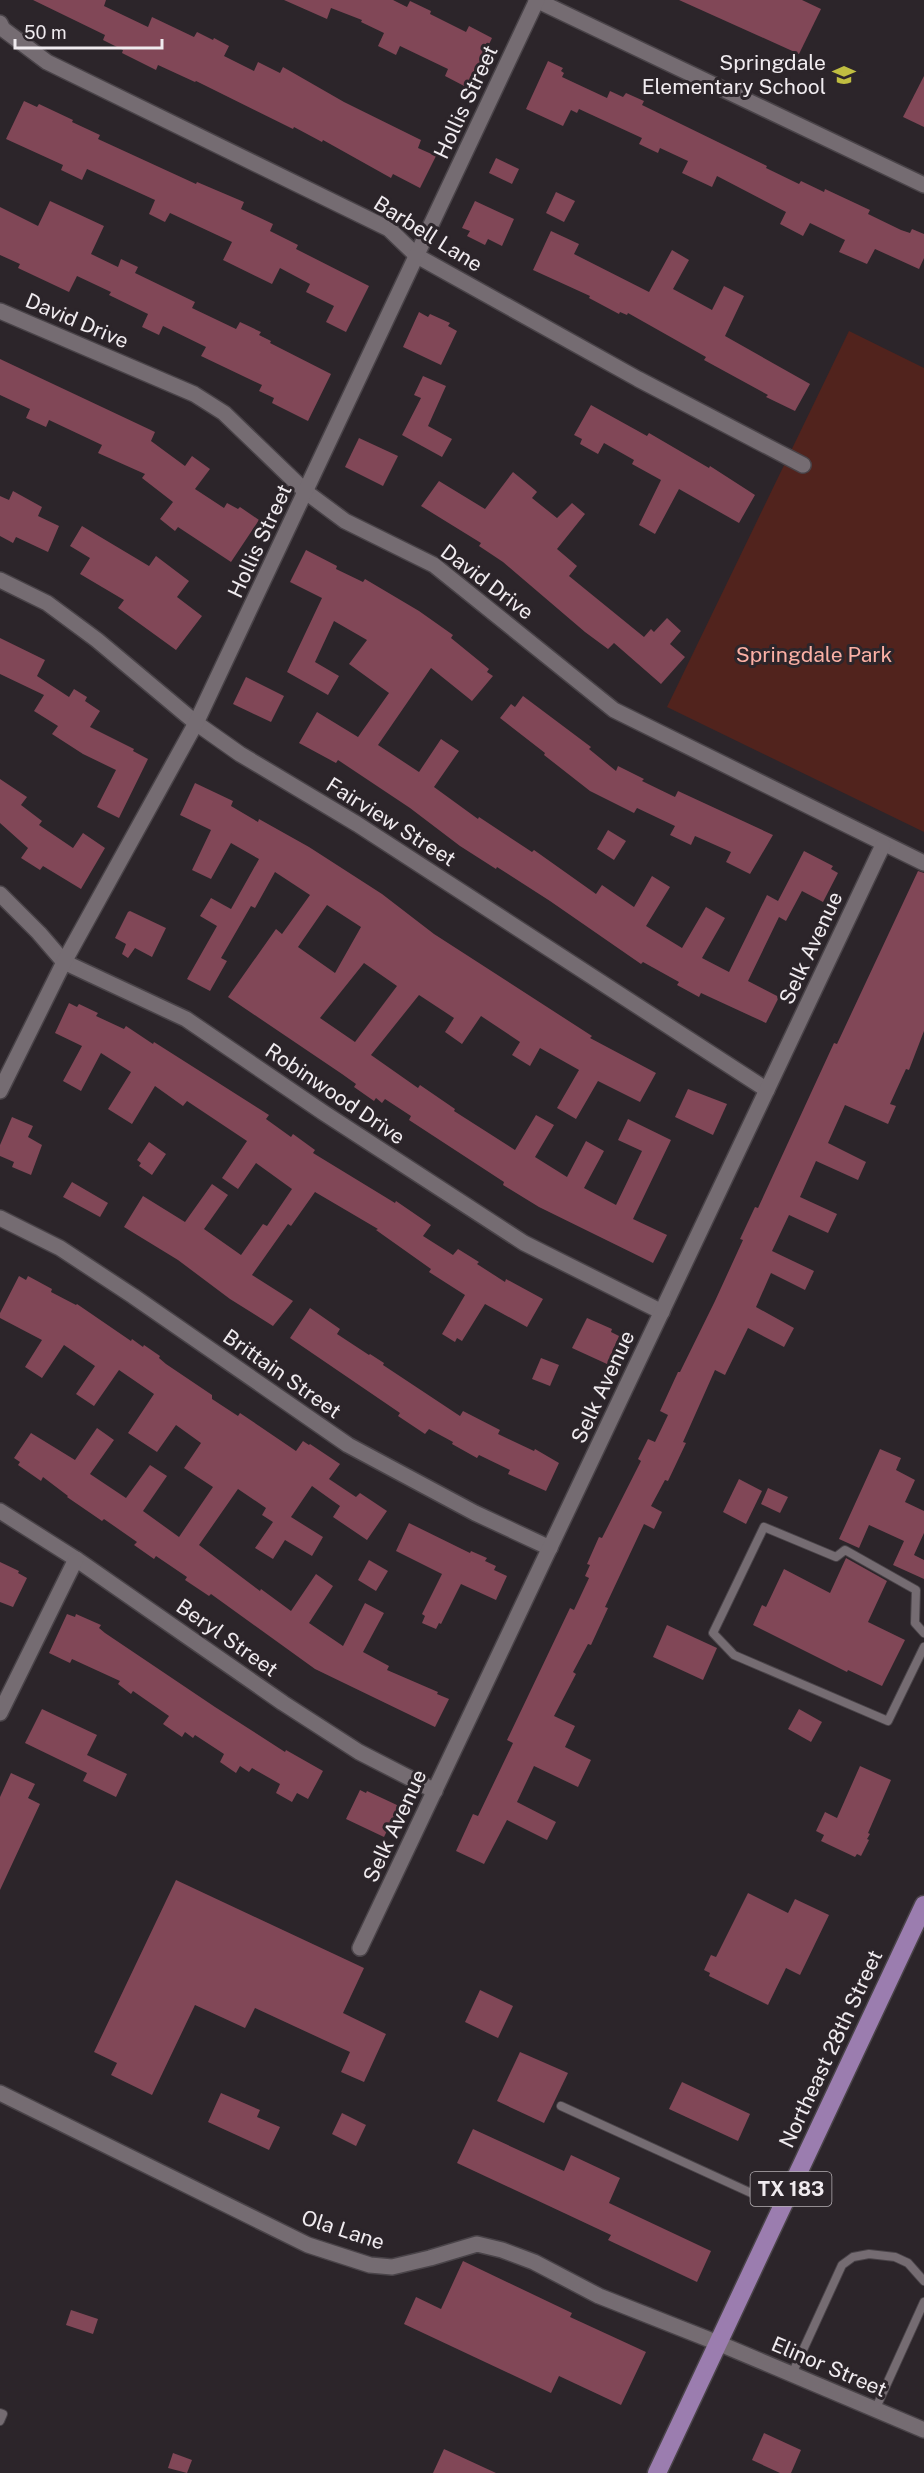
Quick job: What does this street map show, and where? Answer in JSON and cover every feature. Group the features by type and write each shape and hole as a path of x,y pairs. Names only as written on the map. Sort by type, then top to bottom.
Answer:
{"main road":[{"name":"Northeast 28th Street","path":"657,2473 924,1905"}],"street":[{"path":"537,0 924,185"},
{"name":"Hollis Street","path":"0,1090 64,962 196,723 537,0"},
{"name":"Barbell Lane","path":"0,23 3,28 47,62 389,229 417,256 638,379 803,465"},
{"name":"David Drive","path":"0,311 194,394 224,413 306,492 345,521 434,565 614,710 924,863"},
{"name":"Fairview Street","path":"0,580 47,603 97,640 196,723 240,754 357,824 767,1090"},
{"name":"Selk Avenue","path":"360,1948 883,844"},
{"name":"Robinwood Drive","path":"0,894 64,962 186,1019 324,1113 524,1243 662,1312"},
{"name":"Brittain Street","path":"0,1218 60,1248 348,1445 475,1513 550,1548"},
{"name":"Beryl Street","path":"0,1511 76,1559 292,1709 359,1752 435,1791"},
{"path":"0,1713 76,1559"},
{"name":"Ola Lane","path":"0,2093 308,2245 370,2265 392,2267 430,2259 477,2244 494,2248 534,2262 599,2296 718,2343"},
{"name":"Elinor Street","path":"718,2343 924,2430"}],"lane":[{"path":"924,1633 915,1623 916,1590 845,1550 836,1557 764,1527 713,1633 734,1655 888,1721 924,1647"},
{"path":"561,2106 782,2207"},
{"path":"792,2374 842,2265 852,2257 869,2254 895,2257 908,2263 924,2281"},
{"path":"876,2410 924,2302"},
{"path":"0,2413 3,2414 0,2421"}],"green space":[{"name":"Springdale Park","path":"849,331 924,368 924,832 667,707"}],"building":[{"path":"33,0 106,0 104,6 148,27 152,17 194,37 197,32 213,40 214,38 229,46 224,56 254,71 258,62 280,73 283,67 344,102 421,140 418,148 436,156 420,188 393,174 391,178 323,140 322,142 294,127 293,129 196,81 158,65 156,70 122,53 123,50 103,40 105,35"},
{"path":"284,0 393,0 407,7 410,1 466,32 469,26 492,38 468,88 445,76 448,69 400,46 396,55 378,46 384,33 361,22 362,20 331,8 327,19"},
{"path":"679,0 802,0 821,9 799,54"},
{"path":"548,61 563,68 562,77 607,98 610,91 623,97 626,93 644,101 642,105 799,184 801,181 824,192 825,189 870,210 868,214 901,230 910,233 912,229 924,234 924,258 919,269 875,249 867,264 839,252 845,240 810,223 803,236 780,224 786,212 717,176 712,187 682,173 688,161 660,148 658,153 639,144 642,138 579,109 577,113 571,110 563,126 526,109"},
{"path":"924,76 924,127 903,117"},
{"path":"24,101 37,107 39,104 73,120 72,122 100,135 98,139 196,184 197,182 244,202 241,209 273,224 270,231 298,245 296,249 369,286 346,332 326,322 334,306 306,292 310,284 280,268 272,284 223,260 232,242 170,213 165,222 149,214 155,200 87,169 82,180 61,170 63,165 6,139"},
{"path":"496,158 519,169 512,184 489,173"},
{"path":"556,192 575,201 564,222 546,213"},
{"path":"50,201 104,226 91,254 118,267 121,259 138,267 135,273 195,302 192,308 236,329 240,322 261,332 259,335 271,341 270,343 331,374 308,421 272,403 274,398 259,391 262,385 201,356 206,347 163,326 159,335 142,327 148,314 109,295 111,292 77,276 69,292 18,268 20,264 0,255 0,207 38,226"},
{"path":"475,201 514,219 502,246 488,239 485,245 467,236 470,231 462,228"},
{"path":"551,231 579,244 574,254 649,292 672,250 689,260 673,289 712,310 724,286 744,296 725,336 810,384 795,411 766,397 768,395 704,360 706,357 628,313 627,315 620,312 619,314 589,298 590,296 533,270"},
{"path":"419,312 450,323 448,326 457,331 441,365 403,347"},
{"path":"0,359 155,432 151,441 185,466 192,456 210,469 195,489 224,508 227,503 238,509 240,507 259,520 231,562 178,527 175,531 160,519 173,502 142,478 145,474 98,453 102,445 49,420 46,427 26,418 30,409 0,395"},
{"path":"423,376 446,386 428,426 452,439 442,457 402,435 421,398 414,395"},
{"path":"591,405 647,436 649,433 709,468 710,466 755,495 739,523 679,489 655,534 639,525 661,480 632,464 634,460 604,443 598,454 580,444 582,439 574,435"},
{"path":"359,438 398,456 383,486 345,467"},
{"path":"513,472 537,492 532,498 557,518 572,503 585,514 557,549 577,566 569,576 644,637 651,629 654,632 667,618 681,631 670,644 685,657 661,684 614,643 608,649 585,632 503,562 479,546 481,543 421,506 439,481 485,509"},
{"path":"13,491 42,507 38,516 59,526 48,552 16,537 13,543 0,536 0,496 9,500"},
{"path":"82,526 149,566 156,556 189,581 177,597 202,616 176,650 118,608 124,600 80,574 90,558 70,546"},
{"path":"306,550 337,566 336,569 363,582 365,579 419,611 453,635 451,638 489,669 487,672 493,676 472,701 431,668 378,745 419,772 441,739 459,751 434,787 478,819 479,817 532,852 534,850 596,894 602,885 634,907 652,876 670,887 646,926 682,948 706,907 725,918 702,958 729,972 767,895 778,901 804,851 833,866 831,869 838,873 823,902 802,891 786,921 779,917 748,981 779,997 766,1023 701,993 699,997 677,985 679,982 643,962 641,964 550,901 460,846 410,808 338,760 336,763 299,743 317,712 358,737 389,693 349,664 367,640 334,621 315,662 339,676 328,695 287,672 322,598 290,582"},
{"path":"0,638 45,660 37,676 69,697 74,689 87,697 85,701 100,711 90,727 134,749 133,751 148,759 119,818 97,807 116,770 83,754 52,734 58,726 34,711 44,695 0,674"},
{"path":"246,677 284,696 271,722 233,704"},
{"path":"523,696 591,747 589,749 616,771 618,766 675,797 678,791 773,835 750,874 726,862 731,852 695,836 691,845 670,835 675,826 637,808 634,813 590,791 544,755 545,753 500,718 511,704 515,707"},
{"path":"0,779 27,797 21,805 42,821 39,825 73,848 83,833 105,848 81,889 43,866 40,870 21,858 28,848 0,823"},
{"path":"195,783 233,801 231,806 309,847 382,894 434,934 592,1036 590,1038 656,1073 640,1102 598,1081 576,1119 557,1108 579,1070 540,1048 530,1066 512,1055 520,1042 481,1016 462,1044 445,1032 454,1018 419,995 371,1055 418,1088 420,1085 455,1109 454,1111 515,1150 536,1115 554,1125 535,1157 567,1177 586,1141 604,1151 584,1188 616,1205 642,1151 618,1140 628,1119 671,1140 633,1219 667,1235 653,1263 539,1207 503,1185 504,1182 409,1120 411,1116 385,1099 382,1103 376,1098 374,1101 354,1087 356,1084 342,1074 228,997 276,929 282,934 310,895 275,872 255,908 251,906 221,958 227,961 210,991 187,979 217,926 200,916 211,898 231,909 259,859 231,843 211,879 192,870 211,830 180,815","holes":["327,905 361,927 335,973 298,947","364,963 397,986 355,1042 320,1018"]},
{"path":"608,830 626,841 614,860 597,849"},
{"path":"918,871 924,873 924,1031 909,1070 906,1069 890,1104 896,1106 888,1124 845,1105 828,1143 866,1162 858,1180 816,1161 800,1197 837,1214 828,1233 789,1215 772,1251 814,1271 805,1290 771,1273 756,1307 794,1328 784,1347 748,1328 725,1375 715,1370 683,1442 686,1443 668,1481 665,1480 651,1506 662,1512 654,1529 644,1524 605,1607 608,1608 591,1645 588,1644 573,1672 576,1674 554,1716 575,1726 565,1747 591,1760 578,1787 534,1766 517,1802 556,1822 547,1840 507,1820 484,1864 456,1851 473,1814 478,1816 513,1743 507,1740 570,1608 574,1610 589,1578 585,1576 590,1565 587,1564 599,1537 602,1538 641,1461 638,1459 648,1439 655,1442 668,1415 660,1411 715,1301 743,1240 740,1239 755,1207 758,1208 834,1043 837,1044"},
{"path":"130,911 166,928 152,957 135,948 128,958 122,954 126,944 115,938"},
{"path":"69,1003 77,1007 79,1004 98,1013 96,1016 124,1029 126,1026 153,1044 154,1042 269,1115 266,1119 291,1137 293,1134 315,1150 313,1153 395,1203 396,1201 431,1225 423,1236 453,1255 458,1249 505,1282 506,1279 543,1299 527,1327 485,1304 462,1341 457,1338 455,1342 442,1334 465,1295 429,1272 431,1269 376,1230 378,1229 315,1192 291,1226 288,1224 252,1275 293,1301 273,1326 230,1299 178,1260 124,1227 143,1196 185,1222 212,1184 228,1195 204,1229 241,1255 263,1224 267,1226 292,1189 256,1163 238,1189 222,1178 247,1141 187,1101 183,1106 155,1086 132,1124 108,1109 131,1072 101,1053 81,1091 63,1081 82,1046 55,1033"},
{"path":"688,1089 727,1104 713,1135 675,1117"},
{"path":"12,1117 33,1126 28,1137 42,1145 31,1175 12,1167 14,1162 0,1156 0,1145"},
{"path":"149,1142 166,1154 152,1175 139,1166 141,1163 137,1160"},
{"path":"72,1182 108,1203 100,1217 63,1197"},
{"path":"19,1276 26,1280 28,1276 52,1289 51,1292 77,1304 131,1341 132,1339 143,1347 144,1345 160,1356 159,1358 166,1364 212,1395 212,1399 238,1416 240,1413 296,1451 303,1441 310,1444 340,1464 329,1479 356,1497 360,1493 387,1511 367,1540 333,1517 340,1506 312,1486 291,1517 323,1537 312,1556 285,1540 273,1559 255,1548 273,1522 262,1515 266,1508 238,1489 199,1545 260,1591 261,1589 291,1611 316,1574 333,1586 309,1623 343,1646 365,1603 384,1613 363,1652 389,1666 387,1670 449,1699 435,1727 315,1669 211,1594 209,1596 185,1580 187,1577 156,1556 154,1559 134,1545 137,1542 67,1497 43,1477 41,1481 18,1465 20,1462 14,1458 31,1433 75,1460 97,1428 114,1440 90,1474 126,1498 150,1465 167,1476 143,1511 179,1537 213,1487 184,1468 201,1443 176,1425 157,1452 128,1433 154,1394 119,1370 94,1406 76,1394 95,1366 64,1345 42,1378 25,1367 42,1340 0,1318 0,1313"},
{"path":"310,1308 340,1329 337,1334 384,1363 383,1365 460,1416 463,1411 500,1430 498,1434 534,1451 535,1449 559,1463 546,1491 508,1474 510,1470 479,1455 477,1458 429,1429 425,1434 398,1416 400,1413 290,1338"},
{"path":"587,1318 612,1329 611,1332 619,1336 607,1364 572,1348"},
{"path":"541,1358 559,1365 550,1386 532,1379"},
{"path":"880,1449 901,1458 896,1470 915,1480 905,1502 924,1511 924,1533 914,1555 924,1560 924,1579 893,1565 904,1541 869,1525 859,1548 839,1539"},
{"path":"739,1479 762,1491 746,1524 723,1512"},
{"path":"768,1488 788,1497 780,1513 761,1504"},
{"path":"409,1523 470,1553 471,1551 487,1558 485,1561 496,1566 494,1570 507,1576 496,1600 461,1584 441,1624 439,1623 436,1629 422,1623 425,1616 422,1614 442,1574 396,1551"},
{"path":"846,1558 887,1581 868,1622 905,1640 882,1686 848,1670 847,1672 753,1625 762,1605 766,1607 784,1569 830,1593"},
{"path":"369,1560 388,1571 376,1591 358,1580"},
{"path":"0,1562 19,1571 18,1573 27,1578 13,1607 0,1602"},
{"path":"67,1614 75,1617 76,1614 101,1625 99,1628 105,1633 215,1707 285,1752 286,1750 323,1771 308,1799 297,1793 292,1802 276,1793 280,1784 252,1768 249,1772 240,1766 236,1773 220,1762 224,1754 195,1735 193,1738 185,1732 182,1737 163,1724 169,1716 133,1691 131,1694 118,1684 120,1681 72,1659 70,1663 49,1653"},
{"path":"667,1625 717,1648 703,1680 653,1657"},
{"path":"42,1709 97,1735 87,1755 127,1774 116,1797 83,1781 87,1773 25,1743"},
{"path":"799,1709 822,1722 811,1742 788,1729"},
{"path":"860,1766 891,1780 868,1833 870,1834 867,1839 869,1840 861,1856 857,1854 855,1857 821,1841 824,1835 816,1831 825,1812 837,1818"},
{"path":"11,1773 35,1784 28,1798 40,1804 0,1890 0,1797"},
{"path":"360,1790 399,1806 384,1837 346,1819"},
{"path":"176,1880 364,1968 343,2013 386,2034 364,2082 341,2072 350,2052 255,2008 245,2028 195,2005 152,2095 111,2075 117,2063 94,2052"},
{"path":"748,1893 788,1913 795,1899 829,1915 800,1975 786,1968 768,2005 709,1976 710,1973 704,1970 711,1955 716,1957"},
{"path":"480,1990 513,2006 498,2038 465,2022"},
{"path":"520,2052 568,2073 544,2123 497,2101"},
{"path":"682,2082 750,2114 738,2141 669,2109"},
{"path":"221,2093 260,2110 257,2117 280,2127 269,2150 208,2122"},
{"path":"342,2113 366,2125 356,2146 332,2134"},
{"path":"473,2129 564,2171 571,2155 620,2178 609,2203 711,2251 697,2282 608,2240 611,2235 457,2163"},
{"path":"463,2261 572,2313 570,2317 646,2352 621,2405 559,2376 551,2393 404,2324 416,2297 441,2309"},
{"path":"71,2310 98,2319 93,2334 66,2325"},
{"path":"764,2433 801,2450 791,2473 780,2473 752,2460"},
{"path":"444,2449 496,2473 433,2473"},
{"path":"173,2453 192,2460 187,2473 168,2468"}],"place":[{"name":"Springdale Elementary School","path":"844,75"}]}
